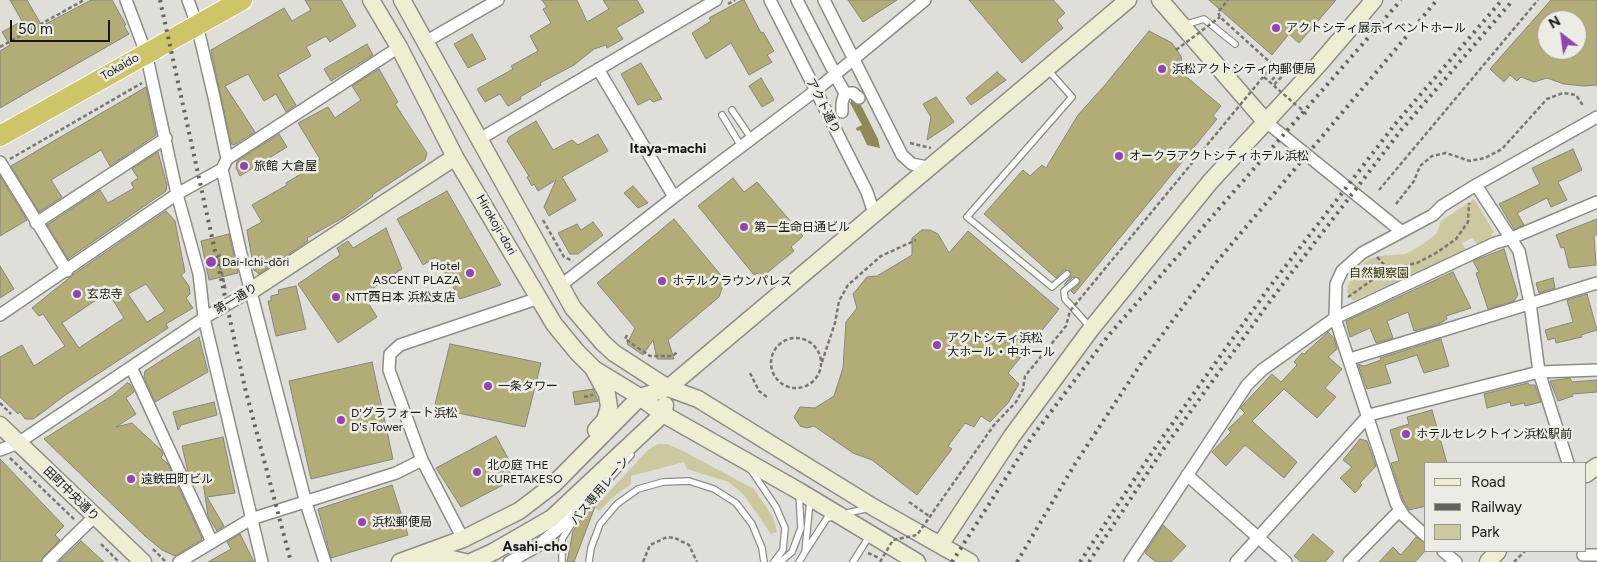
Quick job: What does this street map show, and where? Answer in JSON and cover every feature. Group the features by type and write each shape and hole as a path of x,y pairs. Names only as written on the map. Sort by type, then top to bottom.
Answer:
{"highway":[{"name":"Tokaido","path":"0,136 242,0"}],"street":[{"path":"126,0 149,51 177,194 199,274 204,318 262,562"},
{"path":"188,0 225,164 240,250 252,290 271,372 306,503 324,562"},
{"name":"Hirokoji-dori","path":"371,0 399,47 455,156 539,298 571,345 594,369 644,400 657,419 745,461 838,516 871,533 917,562"},
{"name":"Hirokoji-dori","path":"402,0 560,286 578,316 603,343 667,392 688,395 873,507 970,562"},
{"path":"425,42 498,0"},
{"path":"478,140 716,0"},
{"name":"アクト通り","path":"770,0 867,192 874,213"},
{"path":"797,0 832,68"},
{"path":"824,0 902,156 912,164 932,168"},
{"path":"560,286 674,196 815,91 925,0"},
{"path":"519,511 553,485 644,400 667,392 874,213 932,168 1128,0"},
{"path":"1160,0 1265,121 1401,231"},
{"path":"940,545 1012,436 1091,329 1210,182 1320,63 1374,0"},
{"path":"0,315 177,194 399,47"},
{"path":"598,69 674,196"},
{"path":"837,80 845,94 842,112"},
{"path":"845,94 853,93 859,98"},
{"path":"1424,534 1399,511 1369,415 1335,318 1336,284 1342,271 1362,253 1433,215 1442,206 1476,185 1597,117"},
{"path":"36,223 166,138"},
{"name":"第一通り","path":"9,450 204,318 252,290 455,156"},
{"path":"4,160 36,223 66,270"},
{"path":"1476,185 1509,239 1519,251 1530,303 1539,372 1568,462"},
{"path":"1130,562 1247,385 1262,370 1335,318 1494,243 1509,239 1597,202"},
{"path":"1350,359 1597,283"},
{"path":"463,539 422,460 389,370 390,354 400,345 539,298"},
{"path":"132,367 212,542"},
{"path":"539,495 543,484 592,435 608,413 607,394 594,369"},
{"path":"1236,562 1369,415 1539,372 1597,370"},
{"path":"471,562 494,552 552,518 657,419 667,392"},
{"path":"400,562 463,539 519,511 542,502 559,489 630,418 644,400"},
{"name":"田町中央通り","path":"0,425 9,450 95,516 142,562"},
{"path":"179,562 251,519 396,473 422,460"},
{"path":"509,562 548,539 570,518 597,486 602,472"},
{"path":"1187,475 1260,537 1286,562"},
{"path":"1349,562 1399,511"},
{"path":"48,562 95,516"},
{"path":"1444,552 1456,562"},
{"path":"1488,562 1497,552"},
{"path":"1582,556 1597,555"},
{"path":"422,562 443,558 465,562"}],"lane":[{"path":"1183,26 1204,19 1235,44"},
{"path":"1047,70 1072,97 967,217 1052,287 1067,274"},
{"path":"732,110 751,138"},
{"path":"722,116 741,146"},
{"path":"1076,281 1064,291 1065,299 1091,329"},
{"name":"バス専用レーン","path":"562,562 562,539 566,532 644,441 657,419"},
{"path":"745,461 776,507 785,528 784,550 774,562"},
{"name":"バス専用レーン","path":"589,562 590,548 600,524 617,504 638,489 663,482 689,482 714,489 736,503 752,524 762,548 764,562"},
{"path":"804,495 805,552"},
{"path":"780,562 792,552 801,528 804,495"},
{"path":"799,562 828,518 873,507"},
{"path":"853,562 871,533"}],"path":[{"path":"0,47 84,0"},
{"path":"880,562 893,540 917,535 994,425 1016,402 1023,389 1026,376 1066,326 1070,311 1273,65 1220,17 1218,12 1228,0"},
{"path":"1379,190 1538,0"},
{"path":"1176,50 1220,17"},
{"path":"1272,80 1280,71 1283,75 1274,85"},
{"path":"1264,77 1308,116"},
{"path":"4,160 144,81"},
{"path":"1396,204 1414,181 1420,166 1432,156 1446,153 1470,161 1485,158 1502,149 1547,99 1563,93 1576,95 1584,108"},
{"path":"906,136 910,144 933,148"},
{"path":"1344,299 1382,275 1388,269 1418,263 1456,239 1468,222 1470,208 1467,198"},
{"path":"540,215 564,257 572,261 578,259"},
{"path":"822,362 820,354 810,342 794,338 778,345 773,352 771,368 780,383 795,389 811,384 817,378 835,323 839,301 848,285 881,256 916,240"},
{"path":"1374,253 1388,269"},
{"path":"221,255 218,256 229,303"},
{"path":"627,335 625,339 650,356 673,356 678,352"},
{"path":"750,373 759,391 768,398"},
{"path":"9,450 77,523"},
{"path":"908,502 929,516"},
{"path":"643,562 650,545 667,537 683,540 689,545 697,562"},
{"path":"96,539 119,562"},
{"path":"152,548 166,562"},
{"path":"1514,562 1524,552"}],"green space":[{"name":"自然観察園","path":"1474,199 1494,232 1489,239 1478,245 1472,238 1462,243 1466,250 1353,301 1347,292 1348,285 1357,269 1367,260 1379,256 1406,254 1437,233 1441,221"},
{"path":"658,444 667,444 681,450 754,489 773,517 777,532 771,534 744,495 729,482 687,469 684,462 631,476 631,484 599,511 595,507 648,450"}],"shaded area":[{"path":"852,99 858,99 878,139 880,148 867,145 860,130 857,131 856,128 862,125 850,103"}],"building":[{"path":"10,0 27,0 42,26 91,0 112,0 129,34 0,108 0,51 10,45 2,32 22,21"},
{"path":"305,0 341,0 356,26 330,42 326,36 306,47 311,56 278,75 296,105 286,112 276,94 264,101 248,74 225,86 255,132 234,145 231,144 211,50 284,8 292,21 311,10"},
{"path":"542,0 577,0 587,22 609,9 603,0 637,0 644,12 616,28 623,39 607,48 606,45 594,49 574,65 540,83 541,85 520,97 521,99 508,106 500,94 485,102 477,89 513,69 511,66 538,51 530,36 551,23 543,9 547,7"},
{"path":"744,0 761,33 763,32 774,51 767,55 772,62 749,75 731,43 706,59 692,33 711,21 709,18"},
{"path":"848,0 897,0 863,22"},
{"path":"969,0 1053,0 1065,13 1057,20 1063,28 1022,63"},
{"name":"アクトシティ展示イベントホール","path":"1209,0 1336,0 1299,43 1289,34 1272,55"},
{"path":"1551,0 1597,0 1597,85 1564,84 1547,78 1534,82 1521,77 1517,81 1510,75 1504,82 1490,69 1537,16 1537,60 1587,60 1587,10 1542,10"},
{"path":"1149,31 1172,43 1181,56 1183,74 1221,106 1213,116 1217,119 1074,294 1071,291 1080,283 1079,278 1073,277 1064,285 1071,276 1070,271 1064,270 1056,278 984,214 1023,170 1030,176 1042,165 1046,168 1078,115"},
{"path":"472,34 486,59 468,68 454,44"},
{"path":"367,44 373,55 331,81 324,69"},
{"path":"641,63 662,99 653,102 650,99 638,105 621,74"},
{"path":"379,69 398,102 395,104 427,153 425,160 372,195 344,217 307,238 308,241 259,274 254,270 247,230 262,222 252,205 287,185 286,183 304,172 302,169 320,159 298,123 328,107 335,118 361,100 352,86"},
{"path":"997,72 1006,80 971,105 966,98"},
{"path":"761,78 774,100 762,107 749,86"},
{"path":"146,87 156,135 110,166 101,150 51,180 62,197 39,212 11,166"},
{"path":"936,97 954,122 927,140 931,117 923,104"},
{"path":"536,121 553,150 572,140 578,145 598,134 608,151 562,177 576,200 549,216 544,207 556,180 538,191 534,184 532,186 527,177 529,176 507,141 509,137"},
{"path":"279,134 287,147 240,176 236,168 237,161"},
{"path":"1573,149 1582,170 1558,182 1567,200 1551,207 1547,198 1517,213 1524,225 1514,229 1499,204 1540,184 1532,168"},
{"path":"158,152 167,185 166,191 68,259 47,225 100,190 108,203 134,188 131,183 138,178 132,169"},
{"path":"0,176 27,220 0,236"},
{"name":"第一生命日通ビル","path":"733,178 744,192 757,182 803,236 791,247 794,251 762,277 757,273 754,275 698,206"},
{"path":"633,186 648,203 638,208 624,193"},
{"path":"447,191 501,285 460,299 436,257 423,265 397,219"},
{"path":"166,211 175,221 185,272 181,275 189,286 190,294 186,298 193,308 166,324 168,328 64,396 33,419 25,419 20,412 18,414 0,397 0,357 22,345 34,366 65,346 43,314 39,316 32,308 74,274","holes":["146,284 165,311 147,322 128,294","108,292 124,318 79,348 62,323"]},
{"name":"ホテルクラウンパレス","path":"674,219 725,280 719,297 668,340 674,359 657,359 653,340 643,355 627,344 635,328 597,283"},
{"path":"1597,219 1597,234 1594,236 1596,265 1569,268 1564,247 1561,248 1556,235"},
{"path":"593,222 603,235 578,254 570,254 558,233 577,224 581,230"},
{"name":"NTT西日本 浜松支店","path":"386,228 402,269 374,287 376,291 365,298 377,317 338,343 298,284 340,255 337,248 348,241 353,248"},
{"name":"アクトシティ浜松 大ホール・中ホール","path":"922,230 930,230 938,234 949,253 968,231 1059,309 1008,373 1019,384 1008,403 990,422 981,416 974,427 965,423 948,446 952,449 917,495 872,460 853,453 814,426 807,428 800,426 794,417 800,407 815,408 834,396 843,368 846,322 857,308 853,294 867,277 877,276 912,255 912,238"},
{"path":"229,234 238,273 209,280 201,241"},
{"path":"1504,249 1518,295 1514,301 1488,309 1476,273 1479,272 1473,261"},
{"path":"0,266 14,289 0,298"},
{"path":"1453,272 1471,308 1446,316 1447,319 1437,325 1414,331 1408,312 1387,321 1393,338 1376,343 1370,328 1350,337 1346,321"},
{"path":"1553,278 1555,288 1539,293 1536,283"},
{"path":"296,286 306,329 276,336 268,301 271,301 271,296 279,294 278,290"},
{"path":"1587,294 1597,330 1581,335 1582,337 1556,343 1555,338 1548,340 1545,330 1573,322 1567,300"},
{"path":"1328,332 1334,338 1337,349 1328,357 1342,369 1325,388 1336,397 1317,418 1284,389 1252,421 1297,462 1284,478 1245,445 1226,466 1212,452 1231,432 1228,429 1245,413 1240,408 1272,374 1281,382 1297,365 1294,362 1302,353 1304,354"},
{"path":"199,337 208,372 155,402 144,377 145,371"},
{"path":"1441,339 1449,366 1424,373 1417,355 1385,365 1391,383 1367,389 1358,364 1364,366 1381,360 1380,358"},
{"name":"一条タワー","path":"450,344 541,363 525,427 434,408"},
{"name":"D'グラフォート浜松 D's Tower","path":"372,362 393,459 311,479 289,381"},
{"path":"1570,378 1572,382 1597,380 1597,392 1572,394 1573,396 1558,401 1550,381"},
{"path":"127,383 130,384 134,392 126,398 136,414 116,427 132,423 161,450 163,454 161,458 168,464 202,538 175,556 162,550 145,536 44,439 113,395"},
{"path":"1528,383 1529,385 1535,385 1541,402 1525,406 1524,403 1511,406 1510,402 1487,408 1484,394"},
{"path":"593,389 598,401 575,405 573,392"},
{"path":"214,402 217,415 181,425 178,430 173,412"},
{"path":"1432,410 1447,462 1424,462 1424,506 1409,510 1403,500 1391,463 1399,461 1390,430 1409,424 1407,417"},
{"name":"北の庭 THE KURETAKESO","path":"496,436 518,477 461,507 436,468"},
{"path":"223,437 235,493 207,497 224,526 217,531 208,516 203,482 194,485 188,472 182,446"},
{"path":"1360,439 1367,441 1376,466 1360,483 1362,485 1355,493 1340,478 1352,467 1343,460"},
{"path":"0,459 64,526 55,535 60,540 43,557 41,562 0,562"},
{"name":"浜松郵便局","path":"392,485 408,535 331,558 318,509"},
{"path":"592,503 596,504 574,562 567,562 573,531"},
{"path":"1163,525 1186,546 1171,562 1156,562 1145,553"},
{"path":"240,534 254,562 208,562 231,549 227,542"},
{"path":"1313,534 1334,552 1325,562 1301,562 1294,556"},
{"path":"1416,537 1424,542 1424,552 1415,562 1379,562 1393,547 1401,555"},
{"path":"81,541 104,562 59,562"}],"railway":[{"path":"160,0 245,388 291,562"},
{"path":"952,562 1032,437 1108,336 1401,0"},
{"path":"1017,562 1075,464 1142,362 1214,265 1437,0"},
{"path":"1080,562 1155,448 1268,289 1396,123 1502,0"},
{"path":"1089,562 1162,451 1276,293 1402,129 1513,0"}],"place":[{"name":"アクトシティ展示イベントホール","path":"1276,28"},
{"name":"浜松アクトシティ内郵便局","path":"1162,69"},
{"name":"オークラアクトシティホテル浜松","path":"1119,156"},
{"name":"旅館 大倉屋","path":"244,166"},
{"name":"第一生命日通ビル","path":"744,227"},
{"name":"Dai-Ichi-dōri","path":"211,262"},
{"name":"Hotel ASCENT PLAZA","path":"470,273"},
{"name":"ホテルクラウンパレス","path":"662,281"},
{"name":"玄忠寺","path":"77,294"},
{"name":"NTT西日本 浜松支店","path":"336,297"},
{"name":"アクトシティ浜松 大ホール・中ホール","path":"937,345"},
{"name":"一条タワー","path":"488,386"},
{"name":"D'グラフォート浜松 D's Tower","path":"341,420"},
{"name":"ホテルセレクトイン浜松駅前","path":"1406,434"},
{"name":"北の庭 THE KURETAKESO","path":"477,472"},
{"name":"遠鉄田町ビル","path":"131,479"},
{"name":"浜松郵便局","path":"362,522"}],"district":[{"name":"Itaya-machi","path":"668,149"},
{"name":"Asahi-cho","path":"535,547"}]}
